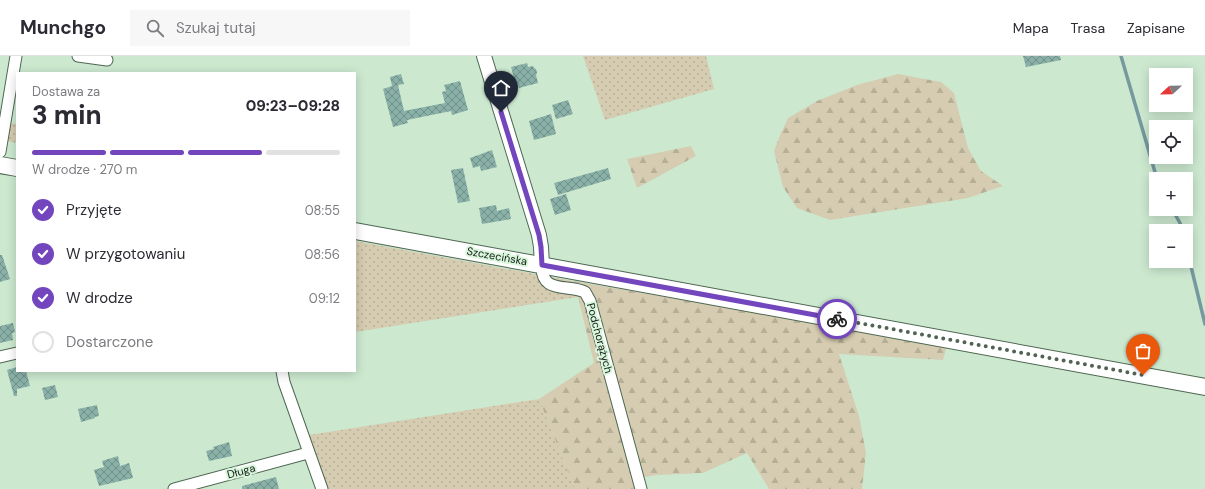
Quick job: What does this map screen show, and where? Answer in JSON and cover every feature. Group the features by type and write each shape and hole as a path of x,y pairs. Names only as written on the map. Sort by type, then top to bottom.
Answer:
{"main road":[{"path":"0,165 16,168"},
{"name":"Szczecińska","path":"356,231 1205,387"}],"street":[{"path":"0,152 16,56"},
{"path":"78,56 107,60"},
{"name":"Podchorążych","path":"484,56 539,235 543,277 548,283 555,286 581,290 588,296 641,489"},
{"path":"0,357 16,353"},
{"path":"282,372 284,382 308,453 322,489"},
{"name":"Długa","path":"174,489 308,453"}],"green space":[{"path":"583,56 706,56 714,89 605,120"},
{"path":"898,74 941,82 954,93 968,148 981,171 1003,186 968,198 830,220 797,208 783,187 774,151 788,118 817,101 857,85"},
{"path":"11,123 16,124 16,143 7,141"},
{"path":"691,146 696,156 637,188 627,159"},
{"path":"356,241 573,281 578,297 356,332"},
{"path":"573,281 947,345 943,360 839,354 859,416 866,453 862,489 769,489 747,453 703,473 657,475 632,479 635,489 575,489 539,399 594,363"},
{"path":"539,399 575,489 326,489 309,435"}],"building":[{"path":"1023,56 1060,56 1061,60 1026,67"},
{"path":"527,63 528,67 533,66 536,69 538,83 519,88 516,80 515,81 511,67"},
{"path":"401,74 404,84 398,85 404,111 445,103 442,92 446,91 444,85 460,81 468,110 452,115 451,111 407,120 408,123 393,127 383,89 392,86 390,77"},
{"path":"568,100 573,114 556,119 552,105"},
{"path":"551,114 556,134 534,140 529,121"},
{"path":"492,150 497,167 481,171 480,166 473,168 470,158"},
{"path":"463,168 470,201 458,203 451,170"},
{"path":"608,168 611,179 558,195 554,183"},
{"path":"566,194 571,210 555,215 550,199"},
{"path":"496,205 497,211 509,208 511,219 482,224 479,208"},
{"path":"0,255 2,255 10,279 0,282"},
{"path":"13,323 15,332 12,333 13,340 0,343 0,326"},
{"path":"16,367 16,372 26,372 30,386 17,389 17,396 14,396 7,370"},
{"path":"55,385 58,397 45,400 42,388"},
{"path":"97,405 99,416 81,422 78,409"},
{"path":"229,442 232,456 209,461 206,451"},
{"path":"118,456 120,466 129,463 133,478 99,486 94,470 104,467 102,461"},
{"path":"276,477 279,489 242,489 242,486"}],"waterway":[{"path":"1121,56 1155,172"},
{"path":"1176,216 1180,224"},
{"path":"1191,268 1205,324"}],"way so far":[{"path":"837,319 1143,375"}],"route":[{"path":"501,112 539,235 542,265 837,319"}]}
